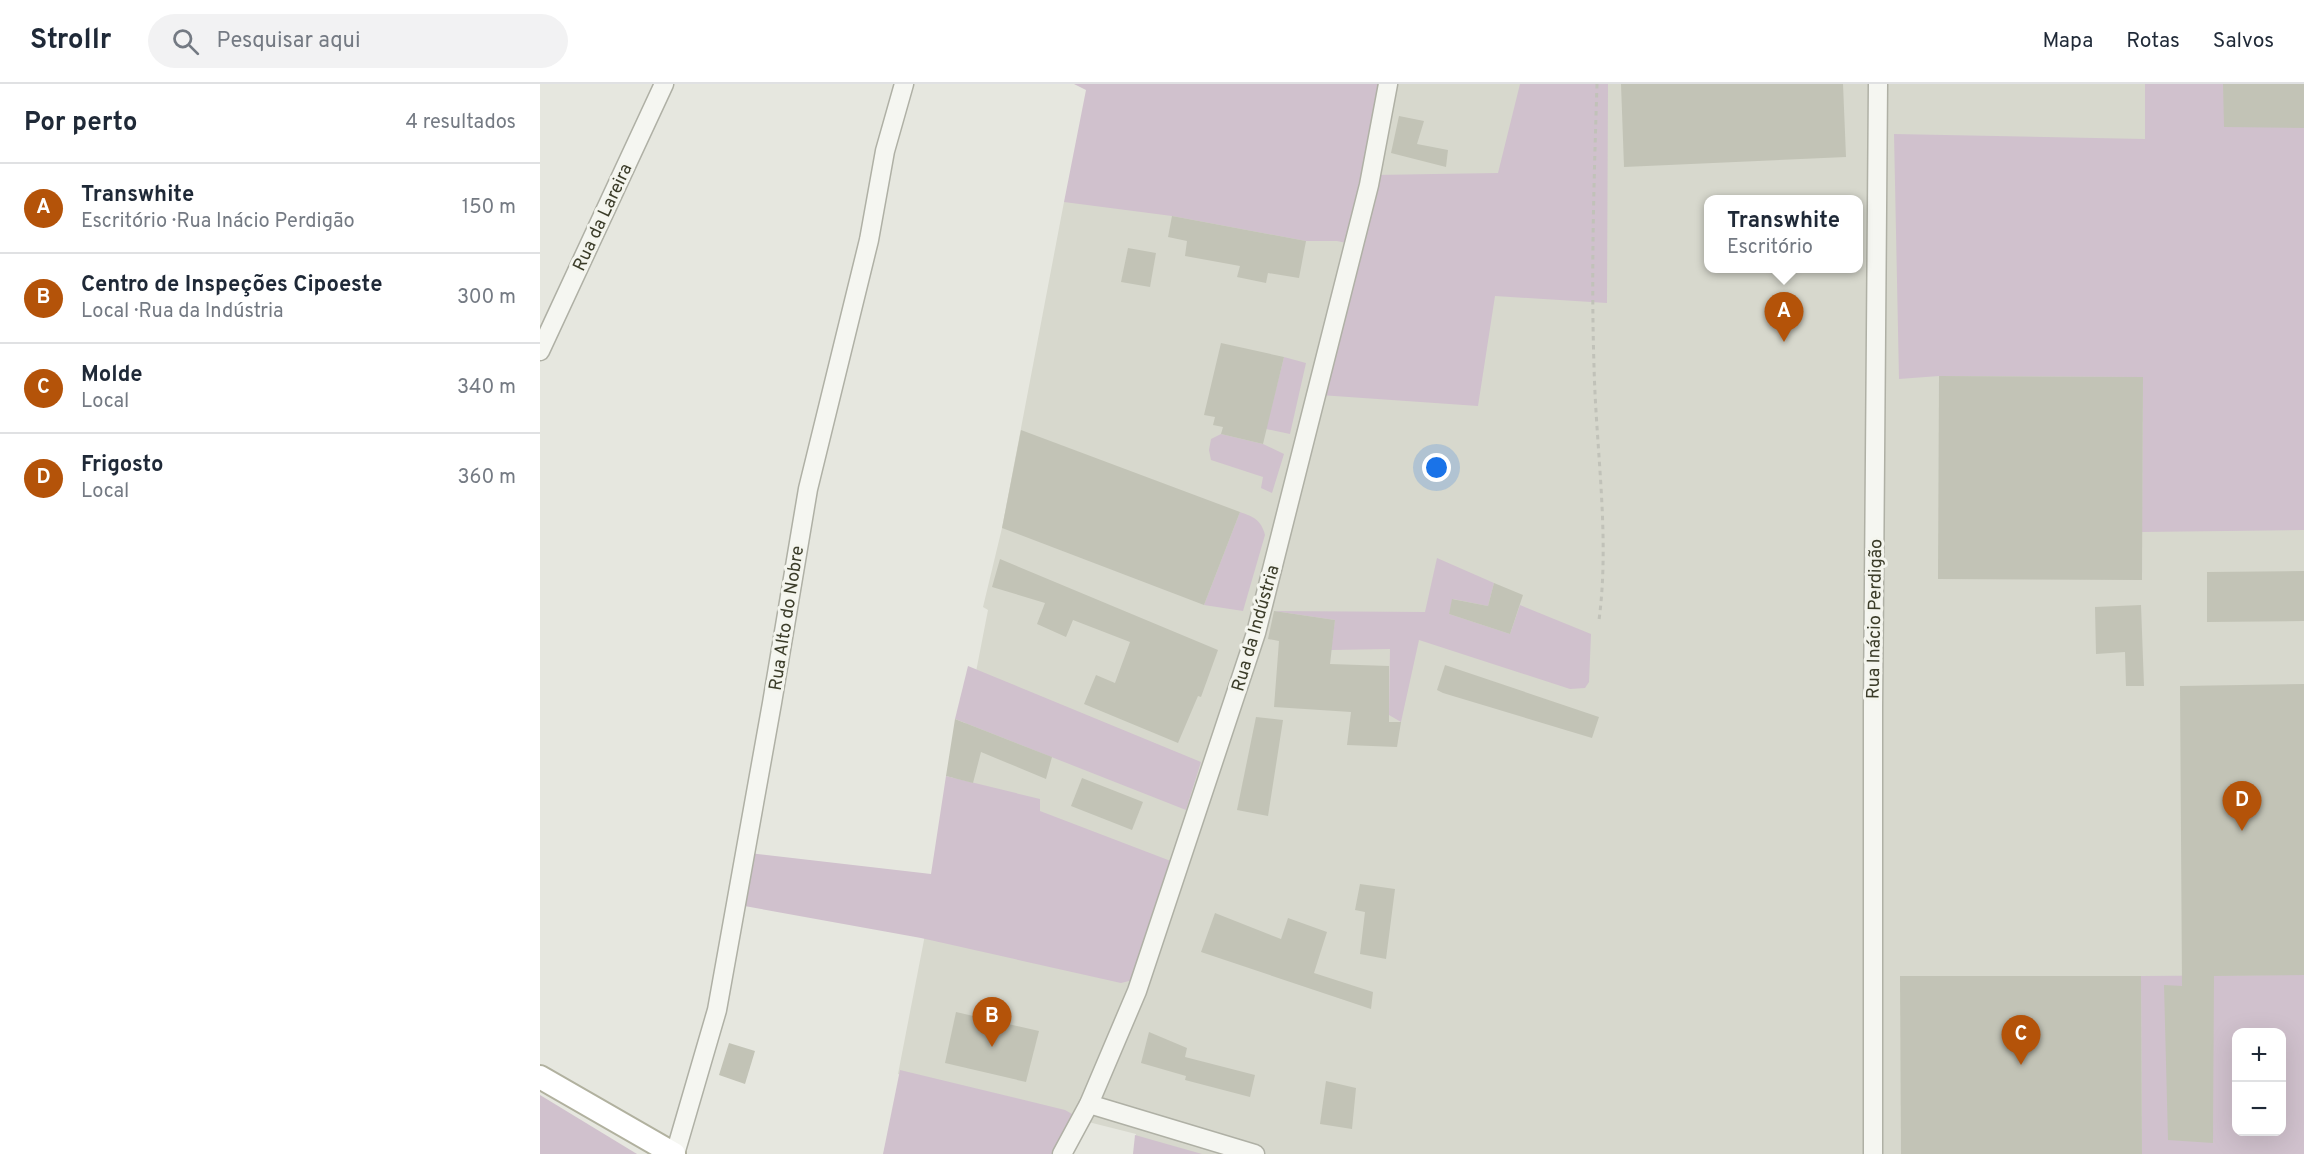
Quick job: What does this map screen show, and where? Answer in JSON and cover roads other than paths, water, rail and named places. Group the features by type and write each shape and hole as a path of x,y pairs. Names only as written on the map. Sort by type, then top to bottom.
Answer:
{"main road":[{"path":"540,1077 675,1154"}],"street":[{"name":"Rua da Lareira","path":"540,351 664,84"},
{"name":"Rua Alto do Nobre","path":"675,1154 717,1010 808,489 869,240 885,151 904,84"},
{"name":"Rua da Indústria","path":"1062,1154 1089,1104 1137,992 1256,633 1369,185 1388,84"},
{"name":"Rua Inácio Perdigão","path":"1873,1154 1873,708 1878,84"},
{"path":"1089,1104 1255,1154"}],"place":[{"name":"Transwhite","path":"1784,342"},
{"name":"Frigosto","path":"2242,831"},
{"name":"Centro de Inspeções Cipoeste","path":"992,1047"},
{"name":"Molde","path":"2021,1065"}]}
